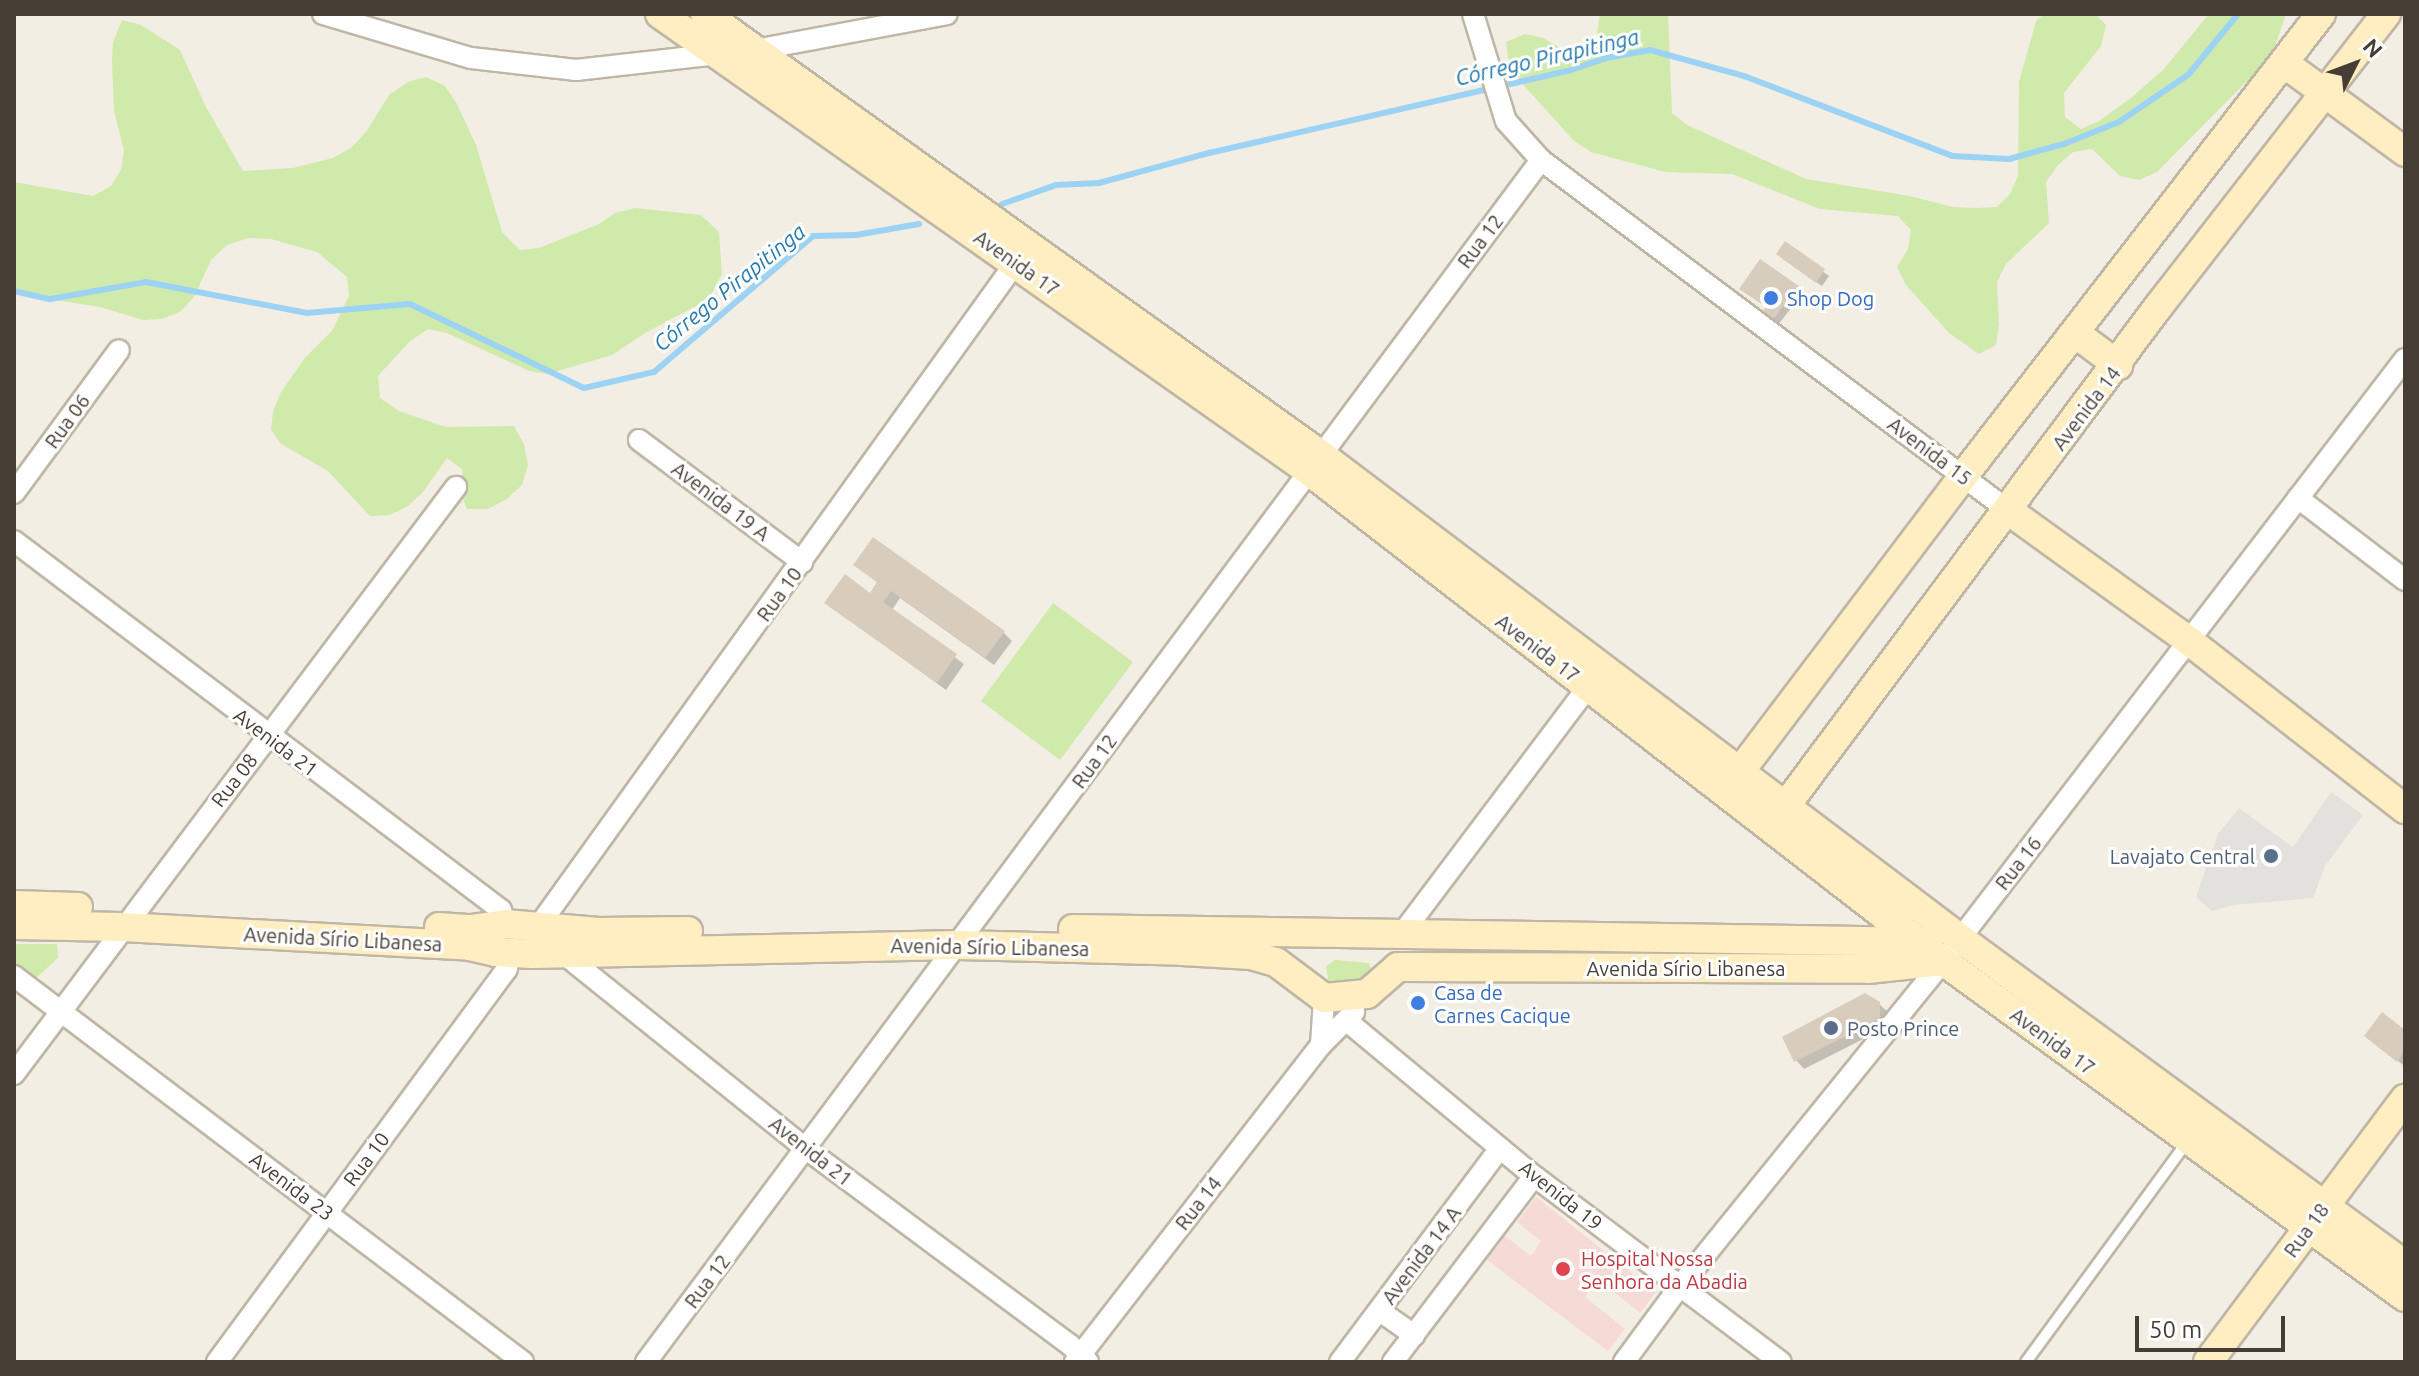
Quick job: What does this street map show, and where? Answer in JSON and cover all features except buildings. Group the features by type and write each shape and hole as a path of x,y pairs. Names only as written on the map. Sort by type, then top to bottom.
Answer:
{"main road":[{"name":"Avenida 17","path":"660,14 1020,254 1741,770 1960,938 2198,1129"},
{"path":"1741,770 1964,475 2321,14"},
{"name":"Avenida 14","path":"1787,804 2118,365 2158,307 2386,14"},
{"name":"Avenida 17","path":"715,17 1020,254"},
{"path":"715,17 718,53"},
{"path":"2284,63 2405,152"},
{"path":"2075,333 2118,365"},
{"name":"Avenida 17","path":"1315,463 1588,687 1933,952 2198,1129 2316,1215 2361,1248 2405,1297"},
{"name":"Avenida 15","path":"2009,511 2402,800"},
{"name":"Avenida Sírio Libanesa","path":"14,905 129,918 470,946 506,953 565,955 964,936 1251,955 1276,962 1324,998"},
{"name":"Avenida Sírio Libanesa","path":"14,925 129,918 471,929 505,924 599,932 964,936 1308,933 1933,952"},
{"path":"505,924 497,939 506,953"},
{"path":"553,926 575,941 565,955"},
{"path":"1294,974 1288,961 1291,945 1308,933"},
{"path":"1324,998 1367,994 1406,958 1407,948 1401,935"},
{"name":"Avenida Sírio Libanesa","path":"1398,967 1868,969 1933,952 1960,938"},
{"name":"Rua 18","path":"2208,1362 2405,1099"},
{"name":"Avenida 17","path":"2361,1248 2405,1265"}],"street":[{"path":"323,14 471,58 576,70 755,50 947,14"},
{"name":"Avenida 15","path":"1473,14 1500,108 1513,133 1541,160 2009,511"},
{"name":"Rua 12","path":"646,1362 1541,160"},
{"name":"Rua 10","path":"553,926 802,562 1020,254"},
{"name":"Rua 06","path":"14,493 119,350"},
{"name":"Rua 16","path":"1960,938 2405,359"},
{"name":"Avenida 19 A","path":"639,440 802,562"},
{"name":"Rua 08","path":"14,1074 456,487"},
{"path":"2298,498 2405,580"},
{"name":"Avenida 21","path":"14,541 501,910 505,924"},
{"path":"1401,935 1588,687"},
{"path":"1624,1362 1933,952"},
{"name":"Rua 10","path":"217,1362 507,969 506,953"},
{"name":"Avenida 21","path":"565,955 805,1148 1081,1360"},
{"name":"Avenida 23","path":"14,976 523,1362"},
{"name":"Rua 14","path":"1081,1360 1321,1045 1347,1021 1367,994"},
{"path":"1321,1045 1324,998"},
{"name":"Avenida 19","path":"1347,1021 1534,1176 1781,1362"},
{"name":"Avenida 14 A","path":"1340,1362 1500,1148"},
{"path":"1393,1362 1534,1176"},
{"path":"1380,1311 1414,1335"}],"lane":[{"path":"2026,1362 2198,1129"}],"shaded area":[{"name":"Lavajato Central","path":"2331,792 2363,815 2325,866 2313,898 2234,905 2212,911 2196,897 2218,834 2239,808 2293,847"},
{"name":"Hospital Nossa Senhora da Abadia","path":"1536,1197 1656,1292 1640,1313 1598,1279 1585,1297 1625,1329 1608,1351 1487,1260 1505,1236 1531,1256 1541,1241 1517,1222"}],"green space":[{"path":"1600,14 1668,14 1672,113 1687,125 1806,179 1910,196 1953,207 1976,208 1997,207 2010,194 2018,176 2019,82 2036,21 2044,14 2095,14 2106,25 2101,46 2064,93 2065,117 2081,129 2099,121 2163,70 2209,14 2286,14 2273,52 2261,67 2157,172 2139,180 2120,176 2092,149 2073,152 2058,165 2046,182 2049,223 2006,264 1997,282 1999,324 1996,345 1979,354 1949,333 1906,285 1897,267 1908,249 1911,230 1898,216 1820,209 1732,174 1665,172 1591,152 1574,141 1520,81 1509,63 1506,42 1525,34 1543,38 1580,59 1595,47"},
{"path":"122,20 141,25 180,50 206,107 243,171 293,168 333,158 351,148 366,132 389,95 408,82 426,77 445,86 457,104 476,145 502,232 520,250 539,248 599,224 615,213 635,208 701,215 719,232 722,274 712,293 698,305 645,333 612,355 547,374 529,371 447,333 428,329 410,341 378,376 380,398 399,411 446,427 514,426 524,444 528,465 522,485 507,499 488,509 467,509 460,491 463,470 447,458 423,492 408,506 390,515 370,516 328,471 281,444 271,430 273,411 281,392 305,358 332,331 349,296 347,277 317,252 271,239 248,238 227,245 211,260 194,297 180,312 162,319 143,320 100,307 14,294 14,182 93,196 111,186 121,170 124,150 114,111 112,62 113,42"},
{"path":"1053,603 1133,662 1060,760 981,701"},
{"path":"14,944 57,944 58,958 34,980 14,964"},
{"path":"1335,960 1369,963 1374,977 1370,984 1329,984 1326,966"}],"waterway":[{"name":"Córrego Pirapitinga","path":"1002,204 1056,185 1099,183 1209,153 1650,50 1744,76 1952,156 2009,159 2064,144 2119,122 2189,74 2238,14"},
{"name":"Córrego Pirapitinga","path":"14,291 50,299 146,282 307,313 410,304 584,388 654,372 813,236 856,235 919,224"}],"place":[{"name":"Shop Dog","path":"1771,298"},
{"name":"Lavajato Central","path":"2271,856"},
{"name":"Casa de Carnes Cacique","path":"1418,1003"},
{"name":"Posto Prince","path":"1831,1028"},
{"name":"Hospital Nossa Senhora da Abadia","path":"1563,1269"}]}
